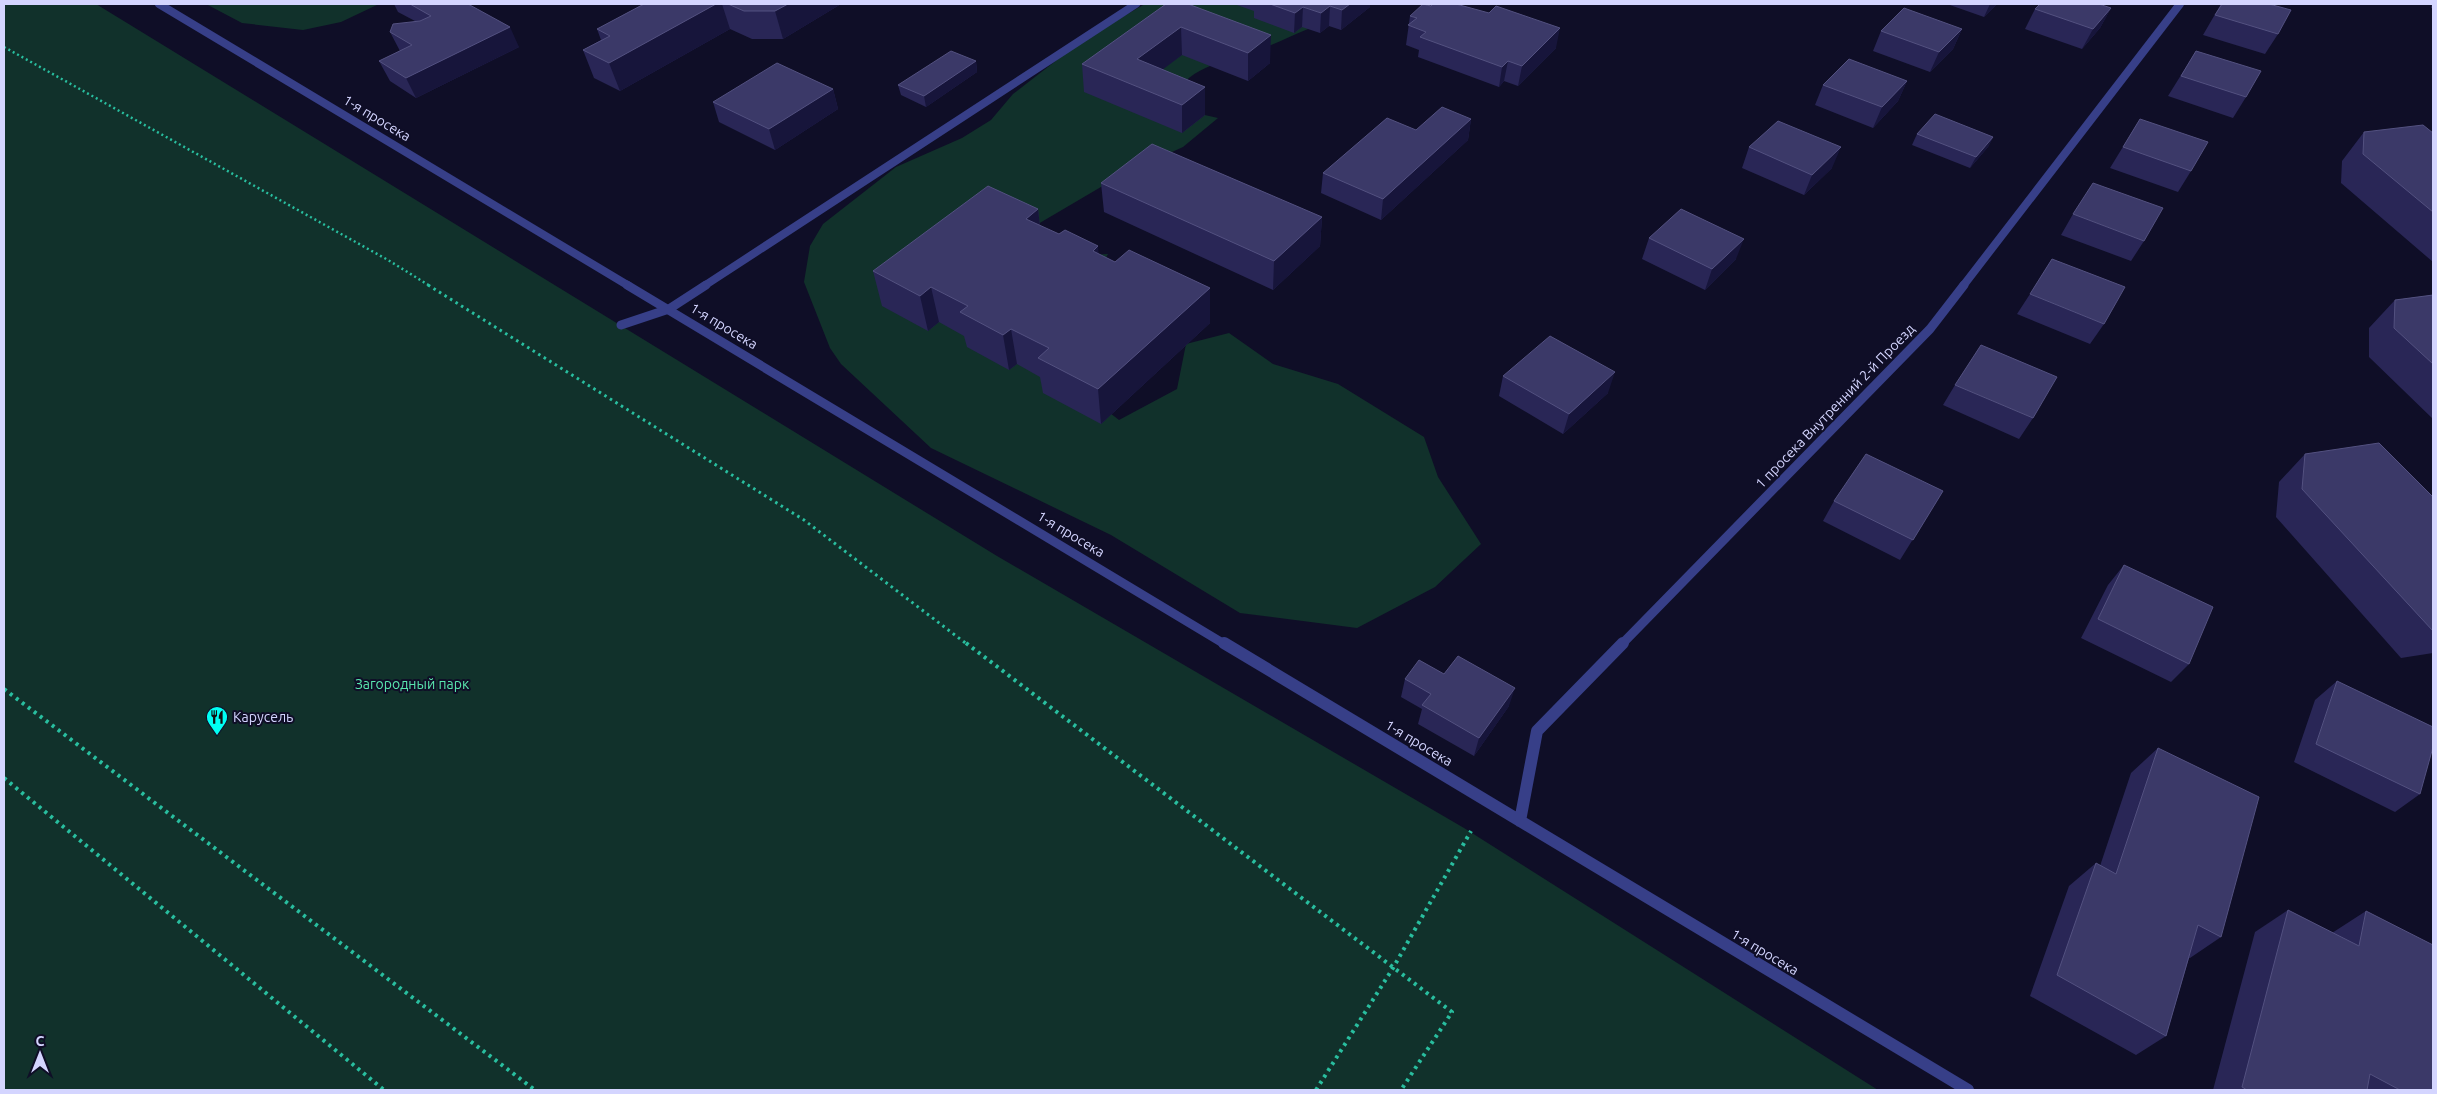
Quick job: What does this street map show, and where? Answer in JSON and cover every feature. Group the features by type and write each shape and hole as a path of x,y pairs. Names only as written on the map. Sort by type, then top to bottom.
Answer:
{"street":[{"name":"1-я просека","path":"159,4 1968,1090"},
{"path":"621,325 669,309 1136,4"},
{"name":"1 просека Внутренний 2-й Проезд","path":"1520,821 1537,731 1930,329 2180,4"}],"path":[{"path":"4,47 388,260 804,520 1452,1012 1401,1090"},
{"path":"4,689 535,1090"},
{"path":"4,778 384,1090"},
{"path":"1316,1090 1393,968 1459,856 1487,800"}],"green space":[{"name":"Загородный парк","path":"4,4 96,4 997,556 1464,828 1878,1090 4,1090"},
{"path":"206,4 379,4 341,22 303,30 242,23"},
{"path":"1145,4 1310,4 1308,29 1264,48 1205,68 1185,82 1175,92 1165,106 1218,118 1183,147 1123,174 1038,224 1065,256 1108,254 1073,315 1057,372 1119,420 1177,389 1186,344 1229,333 1273,364 1338,384 1424,437 1438,477 1481,544 1435,587 1357,628 1240,613 1111,535 931,448 841,364 830,348 804,282 810,246 823,224 896,167 962,138 991,120 1013,94 1084,39"}],"building":[{"path":"410,4 468,4 510,27 406,78 379,61 412,45 390,32 393,24 420,21 431,16"},
{"path":"644,4 716,4 609,63 583,50 610,36 597,29"},
{"path":"728,4 788,4 775,11 744,11"},
{"path":"1166,4 1188,4 1271,35 1248,53 1181,27 1137,59 1205,87 1182,105 1082,64"},
{"path":"1270,4 1350,4 1342,10 1330,6 1321,13 1303,7 1295,13"},
{"path":"1423,4 1431,6 1433,4 1456,4 1489,13 1496,6 1560,28 1522,66 1508,61 1502,67 1420,37 1426,32 1408,25 1417,18 1410,16"},
{"path":"2040,4 2099,4 2111,8 2093,29 2035,9"},
{"path":"2222,4 2269,4 2291,10 2278,34 2215,15"},
{"path":"1904,8 1962,29 1939,52 1881,31"},
{"path":"951,51 976,61 924,96 898,85"},
{"path":"2196,51 2261,71 2246,97 2181,76"},
{"path":"1849,59 1907,81 1882,107 1823,85"},
{"path":"777,63 833,89 769,129 713,102"},
{"path":"1442,107 1471,119 1383,199 1323,173 1387,118 1416,130"},
{"path":"1935,114 1993,137 1976,157 1917,134"},
{"path":"2140,119 2208,142 2191,171 2123,147"},
{"path":"1778,121 1841,147 1812,175 1749,147"},
{"path":"2423,125 2433,133 2433,212 2363,154 2364,132"},
{"path":"1152,144 1322,217 1274,261 1101,183"},
{"path":"2093,183 2163,208 2144,241 2073,214"},
{"path":"988,186 1038,209 1026,219 1059,234 1065,230 1098,246 1093,251 1115,262 1129,250 1210,288 1098,389 1038,358 1049,348 1011,329 1003,335 960,312 968,306 931,287 920,296 873,271"},
{"path":"1681,209 1744,239 1712,269 1649,238"},
{"path":"2052,259 2125,287 2104,324 2030,294"},
{"path":"2433,295 2433,364 2394,328 2395,300"},
{"path":"1550,336 1615,372 1569,414 1503,376"},
{"path":"1981,345 2057,377 2033,418 1955,385"},
{"path":"2379,443 2433,497 2433,631 2302,489 2305,454"},
{"path":"1866,454 1943,491 1913,540 1834,501"},
{"path":"2124,565 2213,607 2189,664 2098,619"},
{"path":"1458,656 1515,688 1479,738 1422,705 1431,694 1405,679 1419,660 1444,674"},
{"path":"2337,681 2433,727 2433,747 2420,794 2316,744"},
{"path":"2158,748 2259,797 2221,937 2198,925 2166,1036 2057,975 2096,863 2116,874"},
{"path":"2288,910 2359,946 2366,911 2433,945 2433,1090 2400,1090 2370,1074 2367,1090 2247,1090 2242,1087"}],"place":[{"name":"Карусель","path":"217,736"}]}
